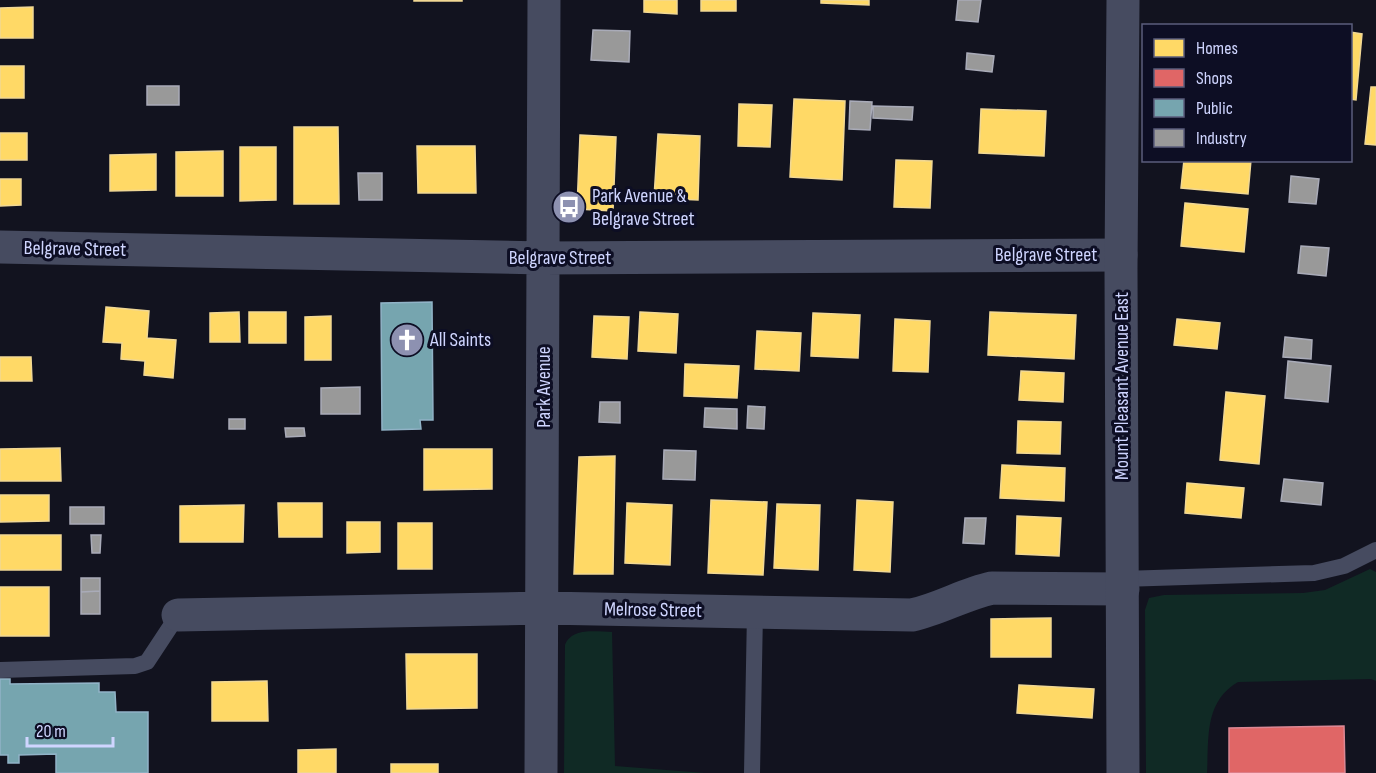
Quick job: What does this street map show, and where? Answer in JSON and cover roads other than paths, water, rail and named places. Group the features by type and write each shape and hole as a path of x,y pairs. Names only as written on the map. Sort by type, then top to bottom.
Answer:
{"street":[{"name":"Park Avenue","path":"541,773 544,608 544,0"},
{"name":"Mount Pleasant Avenue East","path":"1123,0 1121,255 1123,773"},
{"name":"Belgrave Street","path":"0,248 544,258 1121,255"},
{"name":"Melrose Street","path":"178,615 544,608 912,615 930,611 974,592 992,588 1123,584"}],"lane":[{"path":"1123,584 1314,573 1344,566 1376,550"},
{"path":"752,773 755,612"},
{"path":"0,670 135,666 147,662 178,615"}],"place":[{"name":"Park Avenue & Belgrave Street","path":"569,207"},
{"name":"All Saints","path":"407,340"}]}
